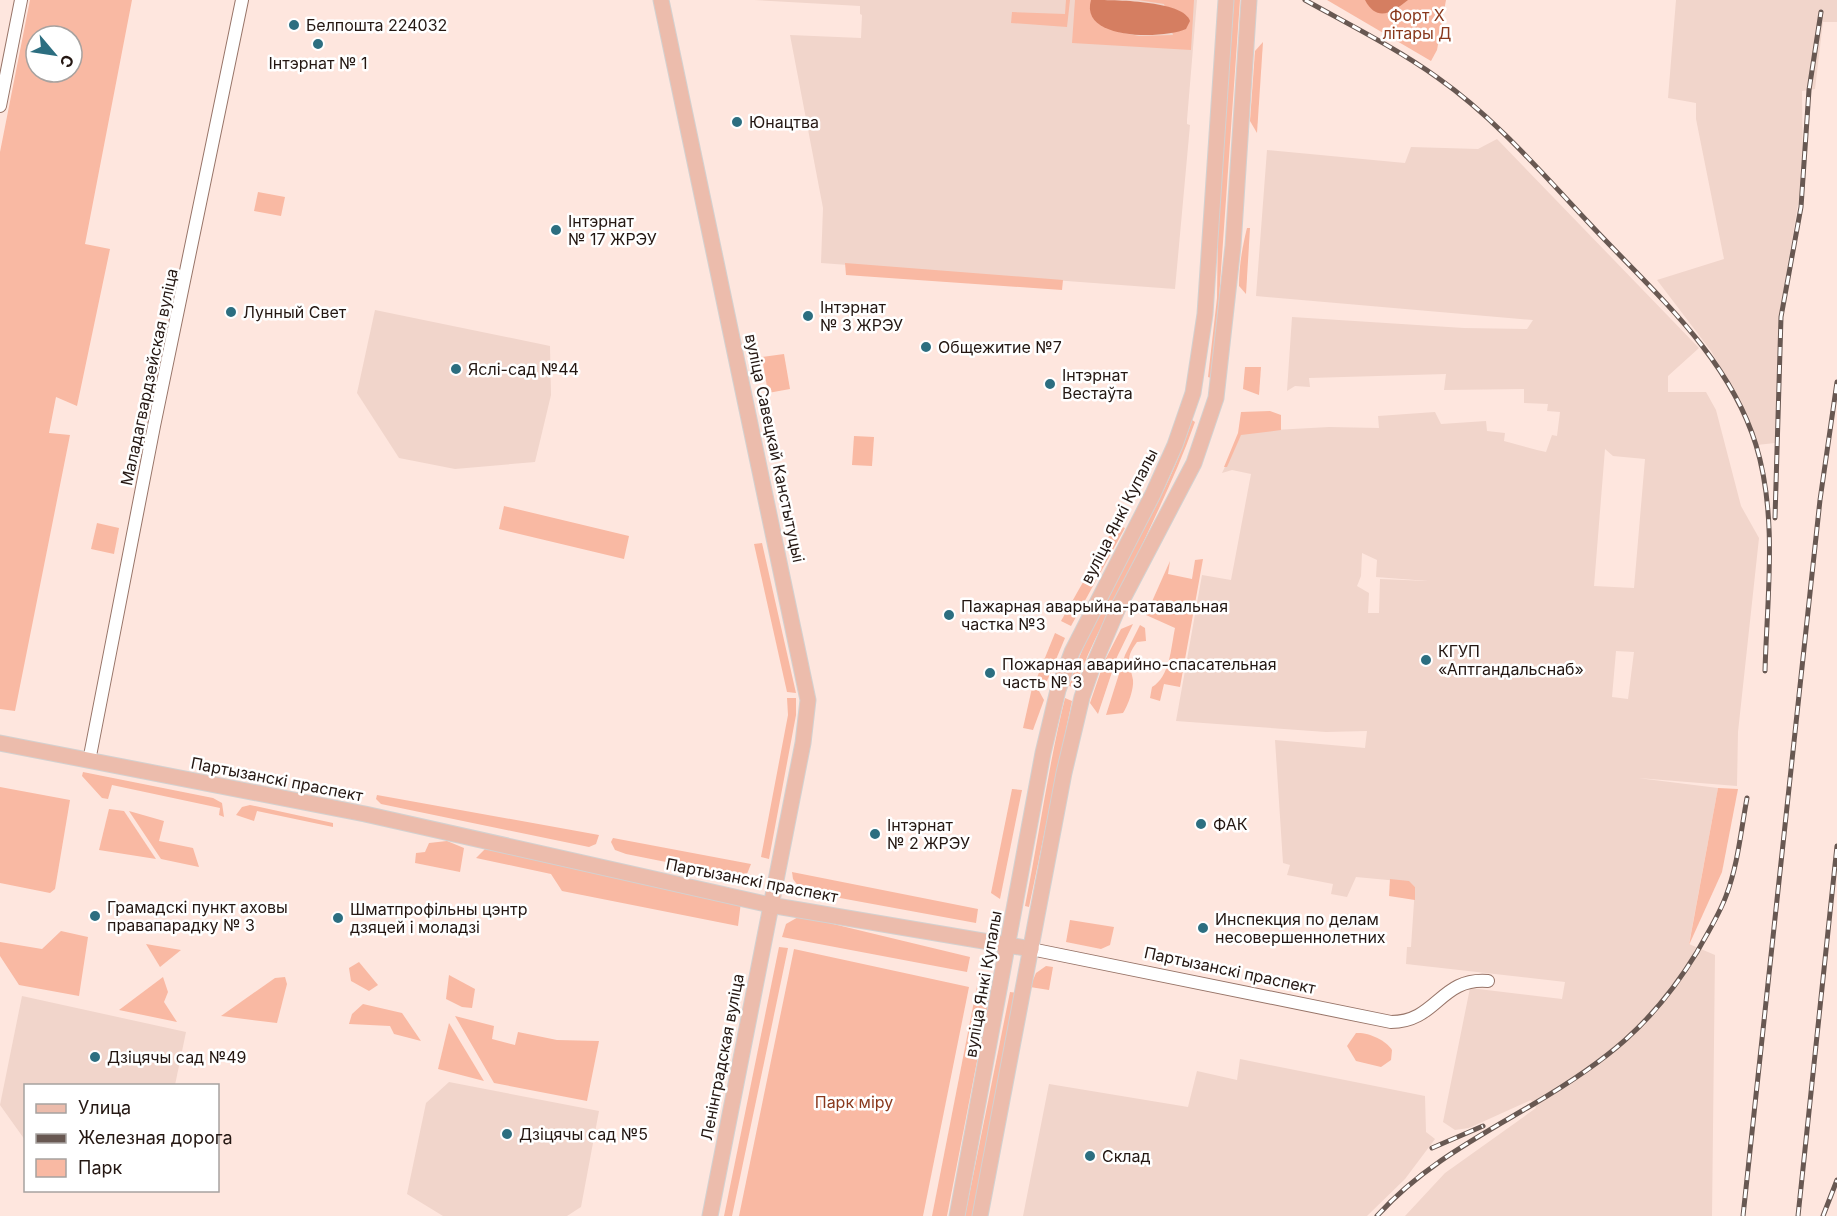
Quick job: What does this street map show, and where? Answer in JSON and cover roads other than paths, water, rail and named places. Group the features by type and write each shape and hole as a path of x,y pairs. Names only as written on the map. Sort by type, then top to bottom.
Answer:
{"main road":[{"name":"вуліца Савецкай Канстытуцыі","path":"661,0 808,700 803,743 770,905"},
{"name":"вуліца Янкі Купалы","path":"957,1216 1043,753 1058,690 1079,636 1162,475 1193,393 1204,314 1226,0"},
{"path":"980,1216 1064,773 1091,671 1118,609 1194,463 1216,398 1233,246 1249,0"},
{"path":"1193,393 1216,398"},
{"name":"Партызанскі праспект","path":"0,743 365,814 770,905 1031,949"},
{"name":"Ленінградская вуліца","path":"710,1216 770,905"}],"street":[{"path":"0,106 21,0"},
{"name":"Маладагвардзейская вуліца","path":"89,761 154,426 242,0"},
{"name":"Партызанскі праспект","path":"1031,949 1391,1022 1410,1020 1420,1016 1458,985 1475,980 1488,981"}],"railway":[{"path":"1305,0 1406,57 1438,78 1479,110 1517,146 1661,298 1707,352 1727,381 1756,445 1767,500 1770,557 1765,671"},
{"path":"1775,518 1781,317 1801,207 1809,90 1821,12"},
{"path":"1743,1216 1820,500 1837,382"},
{"path":"1377,1216 1412,1183 1450,1154 1582,1073 1625,1040 1644,1022 1680,978 1697,952 1723,903 1736,860 1747,798"},
{"path":"1798,1216 1837,846"},
{"path":"1432,1148 1483,1126"},
{"path":"1823,1216 1837,1180"}],"place":[{"name":"Белпошта 224032","path":"294,25"},
{"name":"Інтэрнат № 1","path":"318,44"},
{"name":"Юнацтва","path":"737,122"},
{"name":"Інтэрнат № 17 ЖРЭУ","path":"556,230"},
{"name":"Лунный Свет","path":"231,312"},
{"name":"Інтэрнат № 3 ЖРЭУ","path":"808,316"},
{"name":"Общежитие №7","path":"926,347"},
{"name":"Яслі-сад №44","path":"456,369"},
{"name":"Інтэрнат Вестаўта","path":"1050,384"},
{"name":"Пажарная аварыйна-ратавальная частка №3","path":"949,615"},
{"name":"КГУП «Аптгандальснаб»","path":"1426,660"},
{"name":"Пожарная аварийно-спасательная часть № 3","path":"990,673"},
{"name":"ФАК","path":"1201,824"},
{"name":"Інтэрнат № 2 ЖРЭУ","path":"875,834"},
{"name":"Грамадскі пункт аховы правапарадку № 3","path":"95,916"},
{"name":"Шматпрофільны цэнтр дзяцей і моладзі","path":"338,918"},
{"name":"Инспекция по делам несовершеннолетних","path":"1203,928"},
{"name":"Дзіцячы сад №49","path":"95,1057"},
{"name":"Дзіцячы сад №5","path":"507,1134"},
{"name":"Склад","path":"1090,1156"}],"park label":[{"name":"Форт X літары Д","path":"1417,24"},
{"name":"Парк міру","path":"854,1102"}]}
